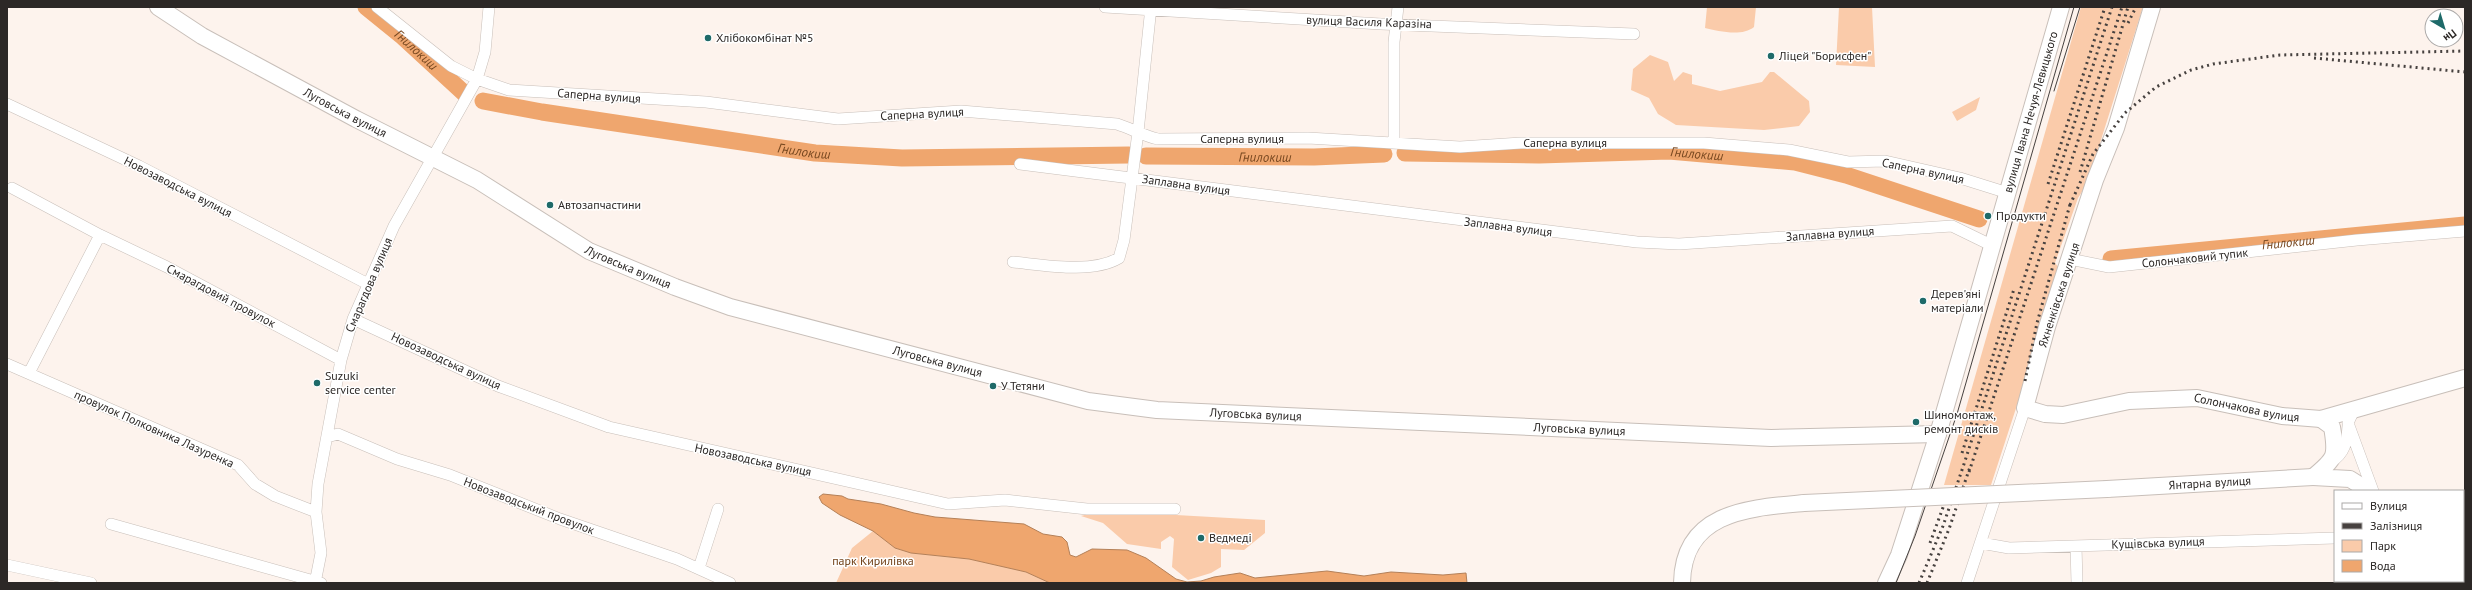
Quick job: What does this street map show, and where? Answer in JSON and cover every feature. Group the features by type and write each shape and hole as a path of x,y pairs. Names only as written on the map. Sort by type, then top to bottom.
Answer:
{"main road":[{"name":"Луговська вулиця","path":"158,7 202,36 432,159 477,180 588,252 730,307 1088,401 1157,410 1771,438 1938,434"},
{"name":"вулиця Івана Нечуя-Левицького","path":"1886,583 1901,548 1938,434 2062,7"},
{"name":"Яхненківська вулиця","path":"2025,408 2047,328 2095,180 2116,128 2152,7"},
{"name":"Солончакова вулиця","path":"2025,408 2045,414 2063,415 2124,402 2197,398 2282,416 2322,419 2351,416 2465,378"},
{"path":"2313,477 2328,465 2336,450 2332,427 2322,419"},
{"name":"Янтарна вулиця","path":"1682,583 1685,562 1690,550 1700,534 1712,523 1747,510 1804,503 2313,477 2350,479 2367,490"}],"street":[{"name":"Саперна вулиця","path":"377,7 451,66 477,79 509,90 706,102 838,119 961,111 1117,124 1138,132 1146,137 1158,139 1308,138 1460,147 1521,143 1704,143 1790,150 1848,162 1885,161 1960,178 2008,192"},
{"name":"Смарагдова вулиця","path":"318,582 322,553 316,512 318,484 340,360 353,319 394,226 477,79 485,52 489,7"},
{"name":"вулиця Василя Каразіна","path":"1105,7 1151,8 1316,20 1634,34"},
{"path":"1394,143 1394,42 1398,7"},
{"path":"1013,262 1072,266 1099,265 1119,258 1124,240 1138,132 1151,8"},
{"name":"Новозаводська вулиця","path":"7,104 139,166 368,284"},
{"name":"Заплавна вулиця","path":"1020,164 1394,213 1637,242 1679,244 1952,226 1993,246"},
{"name":"Смарагдовий провулок","path":"12,188 100,235 167,267 340,360"},
{"name":"Солончаковий тупик","path":"2070,259 2109,267 2357,240 2465,231"},
{"path":"29,373 100,235"},
{"name":"Новозаводська вулиця","path":"353,319 498,386 616,429 948,504 1005,500 1087,509 1175,509"},
{"name":"провулок Полковника Лазуренка","path":"7,364 238,465 255,484 275,496 316,512"},
{"name":"Яхненківська вулиця","path":"1967,583 2025,408"},
{"path":"2328,465 2341,455 2347,441 2351,416"},
{"path":"2351,416 2373,490"},
{"name":"Новозаводський провулок","path":"327,437 338,434 397,459 450,475 560,519 699,568 730,583"},
{"path":"699,568 718,509"},
{"path":"111,524 318,582"},
{"name":"Кущівська вулиця","path":"1981,543 2009,548 2334,538"},
{"path":"2076,546 2077,583"},
{"path":"7,565 91,583"}],"green space":[{"path":"1707,7 1756,7 1754,27 1737,33 1705,28"},
{"path":"1839,7 1872,7 1875,67 1836,65"},
{"path":"2081,7 2143,7 2087,184 2078,198 2055,263 2061,270 1991,485 1944,485"},
{"path":"1650,55 1668,62 1674,81 1683,72 1692,75 1692,84 1720,91 1762,82 1770,72 1774,72 1809,101 1810,112 1799,126 1764,130 1676,125 1658,114 1649,98 1631,90 1633,69"},
{"path":"1980,97 1976,110 1957,121 1952,112"},
{"path":"1088,514 1176,515 1265,520 1265,533 1244,550 1221,549 1221,567 1211,573 1188,580 1172,567 1174,539 1170,536 1161,542 1161,549 1127,544 1103,523 1081,516"},
{"name":"парк Кирилівка","path":"873,531 895,548 911,553 969,559 1026,572 1050,583 836,583 852,548"}],"water":[{"path":"823,494 842,496 848,499 881,504 935,517 1024,524 1043,534 1062,537 1067,542 1070,555 1076,557 1092,549 1127,550 1146,558 1176,579 1187,582 1201,581 1214,577 1240,573 1255,578 1327,571 1364,576 1391,572 1443,575 1466,573 1467,583 1050,583 1026,572 969,559 911,553 895,548 873,531 840,515 822,503 819,497"}],"waterway":[{"name":"Гнилокиш","path":"366,7 403,37 465,94"},
{"name":"Гнилокиш","path":"483,101 542,112 815,153 902,158 1129,155"},
{"name":"Гнилокиш","path":"1405,153 1539,155 1669,151 1795,162 1846,175 1979,219"},
{"name":"Гнилокиш","path":"1146,156 1314,157 1384,154"},
{"name":"Гнилокиш","path":"2111,259 2465,225"}],"tram line":[{"path":"1896,583 1915,536 1957,414 2074,7"},
{"path":"2054,91 2080,7"}],"railway":[{"path":"2048,184 2105,7"},
{"path":"1919,583 1943,526 1964,464 2112,7"},
{"path":"1969,472 2122,7"},
{"path":"2080,172 2128,7"},
{"path":"2128,23 2136,7"},
{"path":"2070,205 2093,154 2125,113 2156,87 2191,70 2213,64 2280,55 2465,51"},
{"path":"2314,58 2465,72"},
{"path":"2025,381 2037,323 2071,201"},
{"path":"1962,453 2014,289"},
{"path":"1927,583 1949,529 1970,467"},
{"path":"1930,543 1945,502"}],"place":[{"name":"Хлібокомбінат №5","path":"708,38"},
{"name":"Ліцей \"Борисфен\"","path":"1771,56"},
{"name":"Автозапчастини","path":"550,205"},
{"name":"Продукти","path":"1988,216"},
{"name":"Дерев'янi матерiали","path":"1923,301"},
{"name":"Suzuki service center","path":"317,383"},
{"name":"У Тетяни","path":"993,386"},
{"name":"Шиномонтаж, ремонт дисків","path":"1916,422"},
{"name":"Ведмеді","path":"1201,538"}]}
